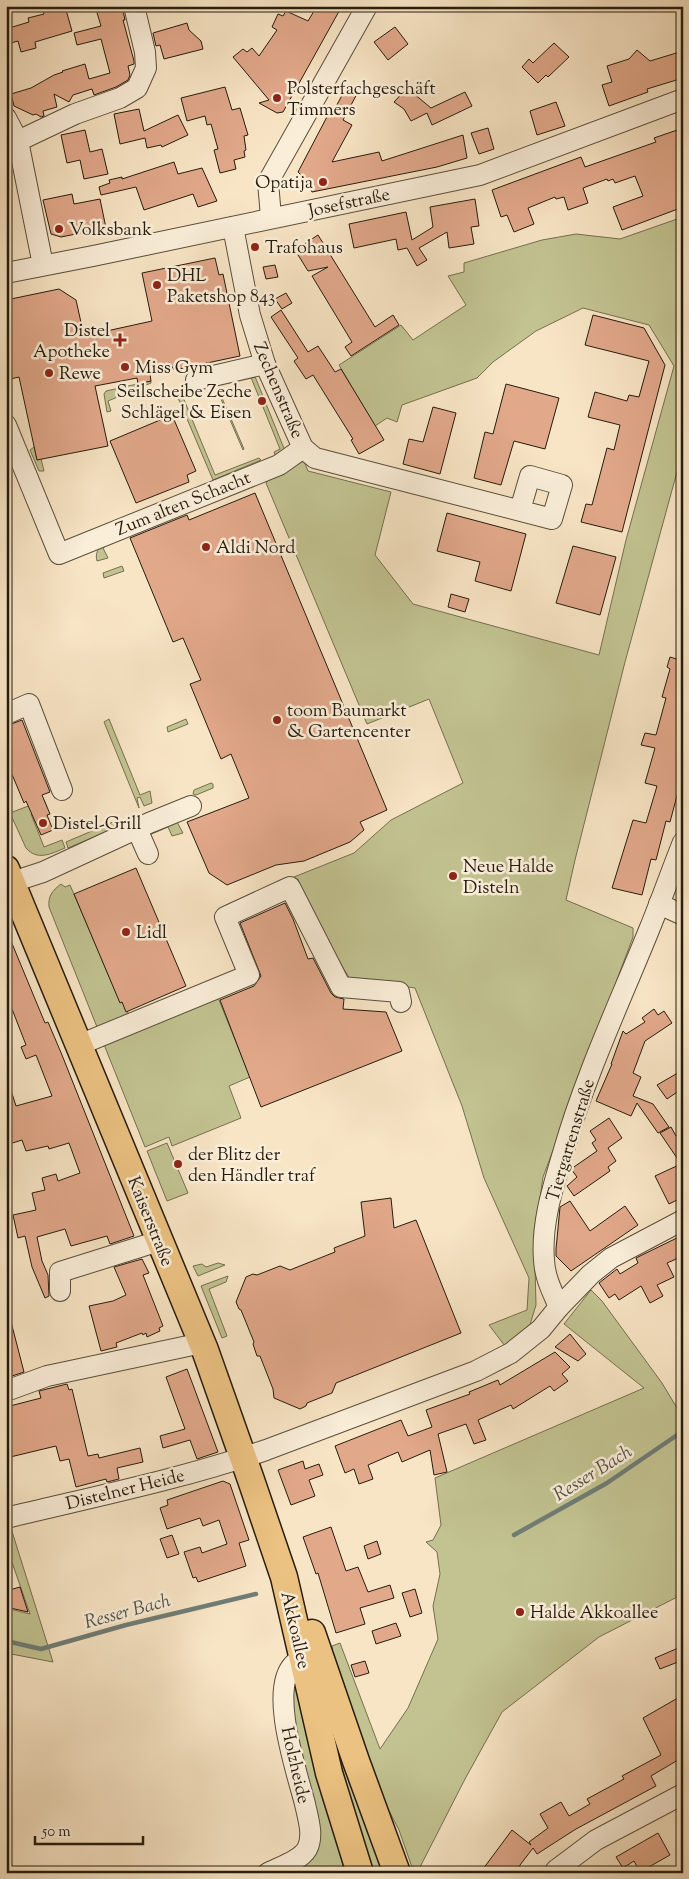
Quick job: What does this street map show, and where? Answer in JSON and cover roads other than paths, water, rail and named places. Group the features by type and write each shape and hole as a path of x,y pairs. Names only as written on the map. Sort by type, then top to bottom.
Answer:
{"main road":[{"name":"Kaiserstraße","path":"8,878 202,1343 284,1577"},
{"name":"Akkoallee","path":"284,1577 311,1656 356,1761 397,1873"},
{"name":"Akkoallee","path":"311,1656 329,1772 360,1873"}],"street":[{"path":"12,147 75,114 120,98 137,88 146,68 145,52 134,6"},
{"path":"271,218 268,182 364,7"},
{"name":"Josefstraße","path":"6,272 234,227 480,175 683,99"},
{"path":"6,118 43,265"},
{"name":"Zechenstraße","path":"234,227 250,315 265,364 303,448 315,458 520,510"},
{"path":"196,380 265,364"},
{"name":"Zum alten Schacht","path":"6,425 59,554 279,465 303,448"},
{"path":"6,714 29,704 62,790"},
{"path":"8,878 44,872 191,806"},
{"path":"137,829 148,854"},
{"name":"Tiergartenstraße","path":"559,1307 548,1283 544,1260 550,1196 570,1128 594,1063 683,842"},
{"path":"79,1045 249,975 224,917 290,887 342,987 399,992 401,1002"},
{"path":"659,904 683,915"},
{"path":"243,1458 396,1403 476,1371 511,1353 541,1329 591,1274 611,1258 683,1220"},
{"path":"60,1291 60,1272 159,1241"},
{"path":"6,1390 47,1376 202,1343"},
{"name":"Distelner Heide","path":"6,1518 243,1458"},
{"name":"Holzheide","path":"268,1873 302,1855 310,1841 308,1817 282,1701 283,1685 288,1672 295,1663 311,1656"},
{"path":"555,1873 556,1870 596,1840 683,1794"}],"waterway":[{"name":"Resser Bach","path":"514,1535 607,1483 683,1431"},
{"name":"Resser Bach","path":"6,1641 41,1649 126,1625 256,1594"}],"place":[{"name":"Polsterfachgeschäft Timmers","path":"277,98"},
{"name":"Opatija","path":"323,182"},
{"name":"Volksbank","path":"59,229"},
{"name":"Trafohaus","path":"255,247"},
{"name":"DHL Paketshop 843","path":"157,285"},
{"name":"Distel Apotheke","path":"120,340"},
{"name":"Miss Gym","path":"125,367"},
{"name":"Rewe","path":"49,373"},
{"name":"Seilscheibe Zeche Schlägel & Eisen","path":"262,401"},
{"name":"Aldi Nord","path":"206,547"},
{"name":"toom Baumarkt & Gartencenter","path":"277,720"},
{"name":"Distel-Grill","path":"43,823"},
{"name":"Neue Halde Disteln","path":"453,876"},
{"name":"Lidl","path":"126,932"},
{"name":"der Blitz der den Händler traf","path":"178,1164"},
{"name":"Halde Akkoallee","path":"520,1612"}]}
